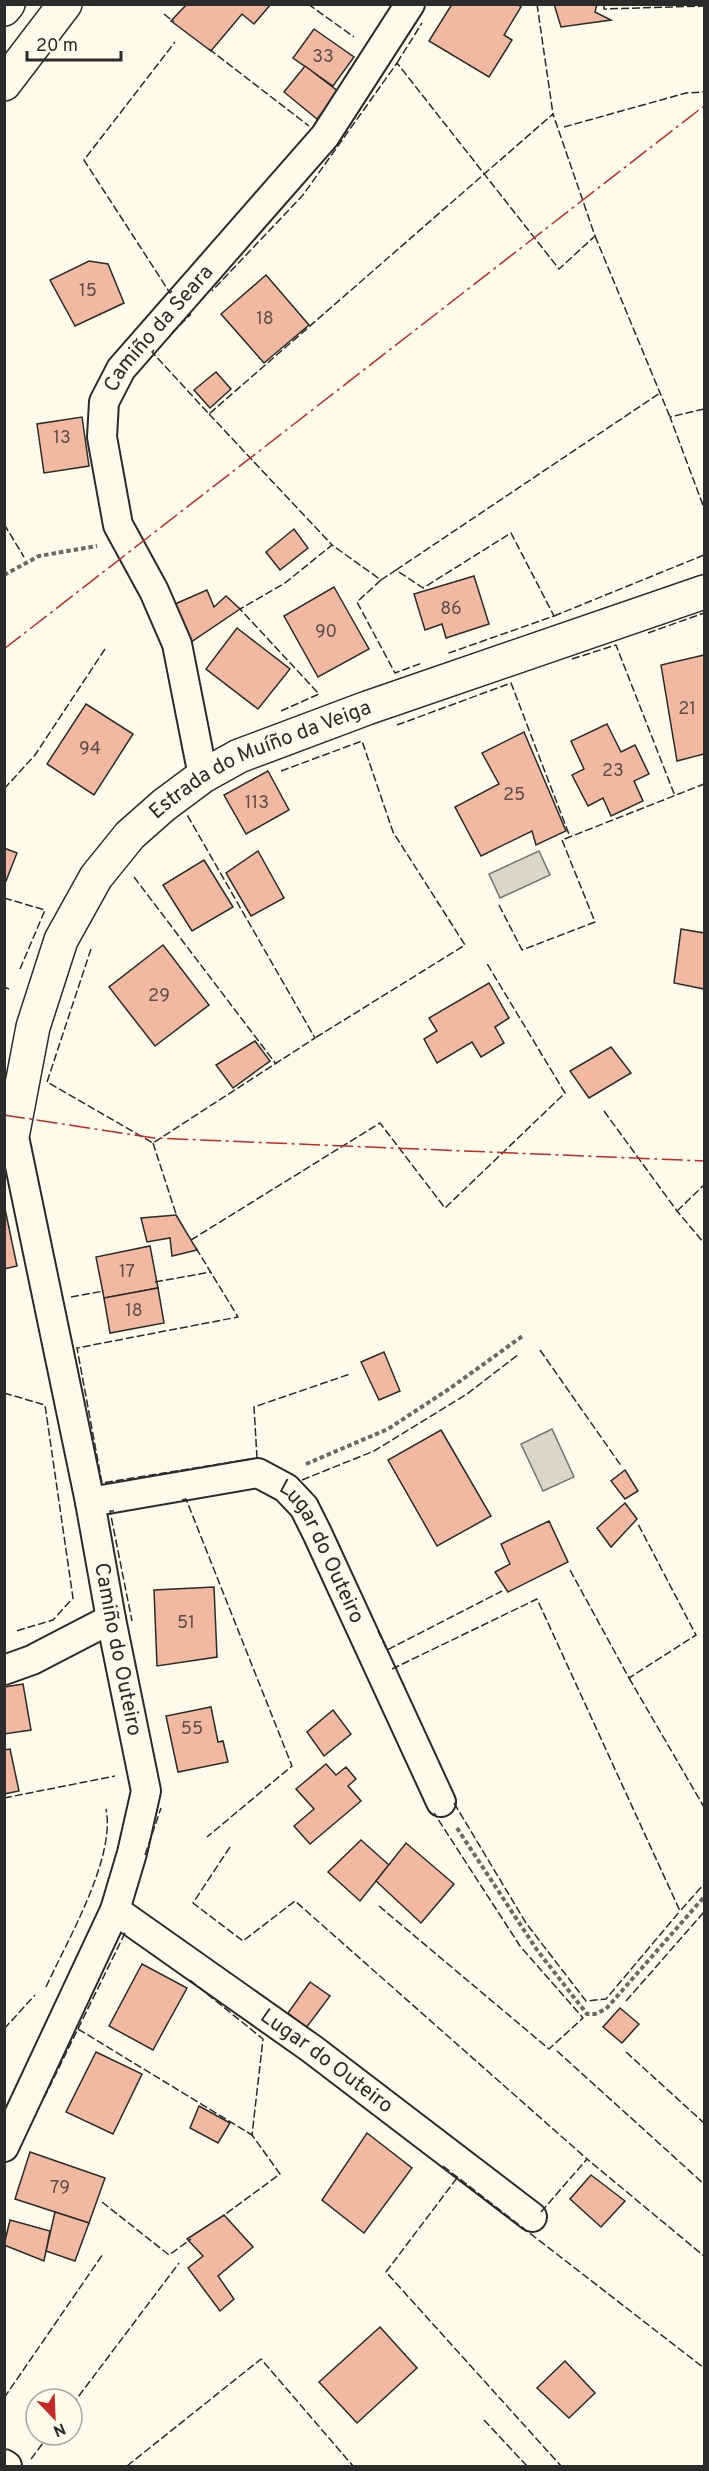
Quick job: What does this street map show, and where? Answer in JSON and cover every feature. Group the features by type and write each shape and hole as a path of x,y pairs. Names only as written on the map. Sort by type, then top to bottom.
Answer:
{"main road":[{"path":"4,9 8,4"},
{"path":"4,84 65,4"},
{"name":"Estrada do Muíño da Veiga","path":"9,1133 33,1027 61,940 96,877 129,835 164,805 204,776 238,756 367,708 705,592"}],"street":[{"name":"Camiño da Seara","path":"204,776 177,644 154,591 118,525 102,437 104,402 121,369 325,136 410,4"},
{"name":"Camiño do Outeiro","path":"4,2147 115,1910 132,1853 146,1791 90,1502 9,1133"},
{"name":"Lugar do Outeiro","path":"90,1502 258,1473 286,1488 304,1506 441,1802"},
{"path":"4,1670 32,1660 111,1619"},
{"name":"Lugar do Outeiro","path":"115,1910 312,2049 532,2217"}],"path":[{"path":"4,575 39,556 104,544 118,525"},
{"path":"258,1473 311,1463 388,1429 524,1335"},
{"path":"441,1802 537,1950 587,2014 595,2014 606,2009 705,1897"}],"shaded area":[{"path":"539,851 550,875 500,898 489,874"},
{"path":"552,1429 574,1477 543,1491 521,1444"}],"building":[{"path":"187,4 271,4 254,24 242,14 211,51 171,21"},
{"path":"452,4 517,4 521,7 504,35 512,40 489,77 429,41"},
{"path":"554,4 597,4 595,12 611,20 561,27"},
{"path":"314,29 354,57 333,86 293,58"},
{"path":"305,66 339,92 317,119 284,92"},
{"path":"89,261 108,264 124,303 75,326 50,280"},
{"path":"266,275 309,325 264,363 221,314"},
{"path":"216,372 231,389 210,408 194,390"},
{"path":"82,417 89,466 44,473 37,424"},
{"path":"294,529 308,548 280,570 266,552"},
{"path":"474,576 489,624 446,638 442,624 425,630 414,594"},
{"path":"334,587 369,649 318,677 284,616"},
{"path":"207,590 214,607 226,596 240,609 191,642 175,604"},
{"path":"237,628 290,669 258,709 206,669"},
{"path":"704,655 704,754 677,761 661,665"},
{"path":"86,704 133,734 94,795 47,764"},
{"path":"607,724 621,752 635,745 649,774 634,781 643,801 611,816 603,798 588,806 572,775 584,769 571,741"},
{"path":"524,732 566,831 536,845 532,831 481,856 455,807 499,784 482,753"},
{"path":"268,771 289,810 246,834 224,795"},
{"path":"4,848 17,853 6,881 4,880"},
{"path":"258,851 284,898 251,916 226,873"},
{"path":"204,860 233,907 192,931 163,885"},
{"path":"681,929 704,933 704,989 674,983"},
{"path":"163,945 209,1005 155,1046 109,987"},
{"path":"489,983 509,1018 495,1027 504,1043 481,1057 472,1042 437,1063 424,1039 437,1031 429,1018"},
{"path":"255,1041 270,1061 233,1088 216,1065"},
{"path":"611,1047 631,1073 589,1098 570,1071"},
{"path":"4,1204 17,1266 4,1269"},
{"path":"176,1215 197,1250 172,1256 170,1238 147,1242 141,1218"},
{"path":"150,1246 158,1288 104,1298 96,1257"},
{"path":"158,1288 164,1323 110,1333 104,1298"},
{"path":"384,1352 400,1391 379,1400 361,1362"},
{"path":"441,1430 491,1516 437,1546 388,1460"},
{"path":"625,1470 638,1491 625,1499 611,1481"},
{"path":"625,1503 637,1519 611,1547 597,1528"},
{"path":"549,1521 568,1562 508,1592 495,1572 510,1564 501,1544"},
{"path":"214,1587 217,1657 157,1666 154,1590"},
{"path":"23,1684 31,1730 4,1734 4,1687"},
{"path":"211,1707 218,1742 223,1741 228,1762 178,1772 166,1716"},
{"path":"333,1710 351,1734 324,1756 307,1732"},
{"path":"10,1749 19,1791 4,1794 4,1750"},
{"path":"326,1764 336,1775 346,1767 356,1779 348,1786 361,1801 310,1844 294,1826 314,1809 296,1789"},
{"path":"361,1840 389,1865 360,1901 328,1872"},
{"path":"406,1843 454,1884 421,1923 376,1881"},
{"path":"142,1964 187,1988 153,2050 109,2026"},
{"path":"310,1982 330,1996 306,2028 288,2013"},
{"path":"620,2008 639,2024 622,2043 603,2027"},
{"path":"96,2052 142,2074 113,2134 66,2112"},
{"path":"199,2106 230,2123 218,2143 190,2128"},
{"path":"367,2133 412,2168 364,2233 322,2200"},
{"path":"30,2152 105,2178 89,2223 15,2199"},
{"path":"591,2175 625,2201 601,2227 570,2199"},
{"path":"55,2212 89,2223 75,2261 46,2251"},
{"path":"224,2215 253,2247 218,2276 234,2299 220,2311 188,2268 203,2256 187,2239"},
{"path":"10,2220 50,2231 44,2261 4,2245"},
{"path":"380,2327 417,2368 357,2423 319,2382"},
{"path":"565,2361 595,2393 569,2418 537,2388"}],"fence":[{"path":"308,4 354,37"},
{"path":"537,4 553,114"},
{"path":"604,4 604,9 704,6"},
{"path":"164,14 174,22"},
{"path":"397,63 422,23"},
{"path":"172,291 170,293 84,160 175,42"},
{"path":"209,49 309,126"},
{"path":"154,350 152,352 209,414 553,114 595,236 559,269 397,63 303,195 212,291"},
{"path":"564,127 686,93 704,92"},
{"path":"595,236 670,417"},
{"path":"172,333 191,314"},
{"path":"396,570 660,393"},
{"path":"704,409 670,417 704,508"},
{"path":"209,414 332,545"},
{"path":"4,524 24,557"},
{"path":"281,711 319,694 240,609 285,583 332,545 381,580 396,570 423,588 511,533 554,616 446,654"},
{"path":"554,616 704,555"},
{"path":"381,580 357,602 395,673 422,663"},
{"path":"648,633 704,613"},
{"path":"572,659 616,645 675,796"},
{"path":"4,789 35,755 105,649"},
{"path":"397,725 511,683 570,837"},
{"path":"281,771 362,741 393,832 465,945 315,1038"},
{"path":"499,905 522,950 595,922 562,840 704,784"},
{"path":"91,949 47,1082 153,1143 315,1038 186,813"},
{"path":"134,877 276,1064"},
{"path":"4,898 45,910 20,969"},
{"path":"191,1240 380,1123 445,1208 565,1093 486,962"},
{"path":"4,987 9,989"},
{"path":"604,1111 677,1211 704,1243"},
{"path":"153,1143 177,1217"},
{"path":"677,1211 704,1185"},
{"path":"196,1248 238,1317 77,1348 102,1483 257,1458 254,1407 350,1374"},
{"path":"155,1282 211,1272"},
{"path":"71,1297 104,1291"},
{"path":"540,1350 622,1467"},
{"path":"302,1480 374,1451 467,1394 519,1354"},
{"path":"4,1393 45,1405 73,1598 53,1620 16,1631"},
{"path":"182,1500 186,1499 292,1766 207,1837"},
{"path":"114,1511 110,1511 132,1621"},
{"path":"570,1570 629,1678 696,1635 637,1522"},
{"path":"378,1631 387,1650 502,1591"},
{"path":"392,1669 537,1599 680,1911 704,1884"},
{"path":"629,1678 704,1807"},
{"path":"4,1798 115,1776"},
{"path":"454,1803 526,1923 586,2001 606,1999 680,1911"},
{"path":"145,1855 161,1808"},
{"path":"46,1987 97,1875 104,1851 107,1829 106,1809"},
{"path":"379,1906 549,2049 583,2018 520,1946 434,1813"},
{"path":"230,1847 193,1903 243,1941 295,1901 587,2159"},
{"path":"626,2001 704,1912"},
{"path":"44,2098 126,1931"},
{"path":"190,1980 263,2039 252,2135 280,2174 223,2216"},
{"path":"4,2029 35,1995"},
{"path":"78,2029 252,2135"},
{"path":"557,2051 704,2184"},
{"path":"626,2052 704,2123"},
{"path":"541,2212 587,2159 704,2256"},
{"path":"443,2166 704,2368"},
{"path":"457,2178 386,2272 561,2466"},
{"path":"102,2202 169,2255 191,2239"},
{"path":"4,2398 103,2254"},
{"path":"84,2389 179,2263"},
{"path":"127,2466 261,2359 353,2466"},
{"path":"484,2420 527,2466"},
{"path":"31,2459 40,2447"}],"power":[{"path":"4,649 704,106"},
{"path":"4,1115 154,1138 704,1161"}]}
